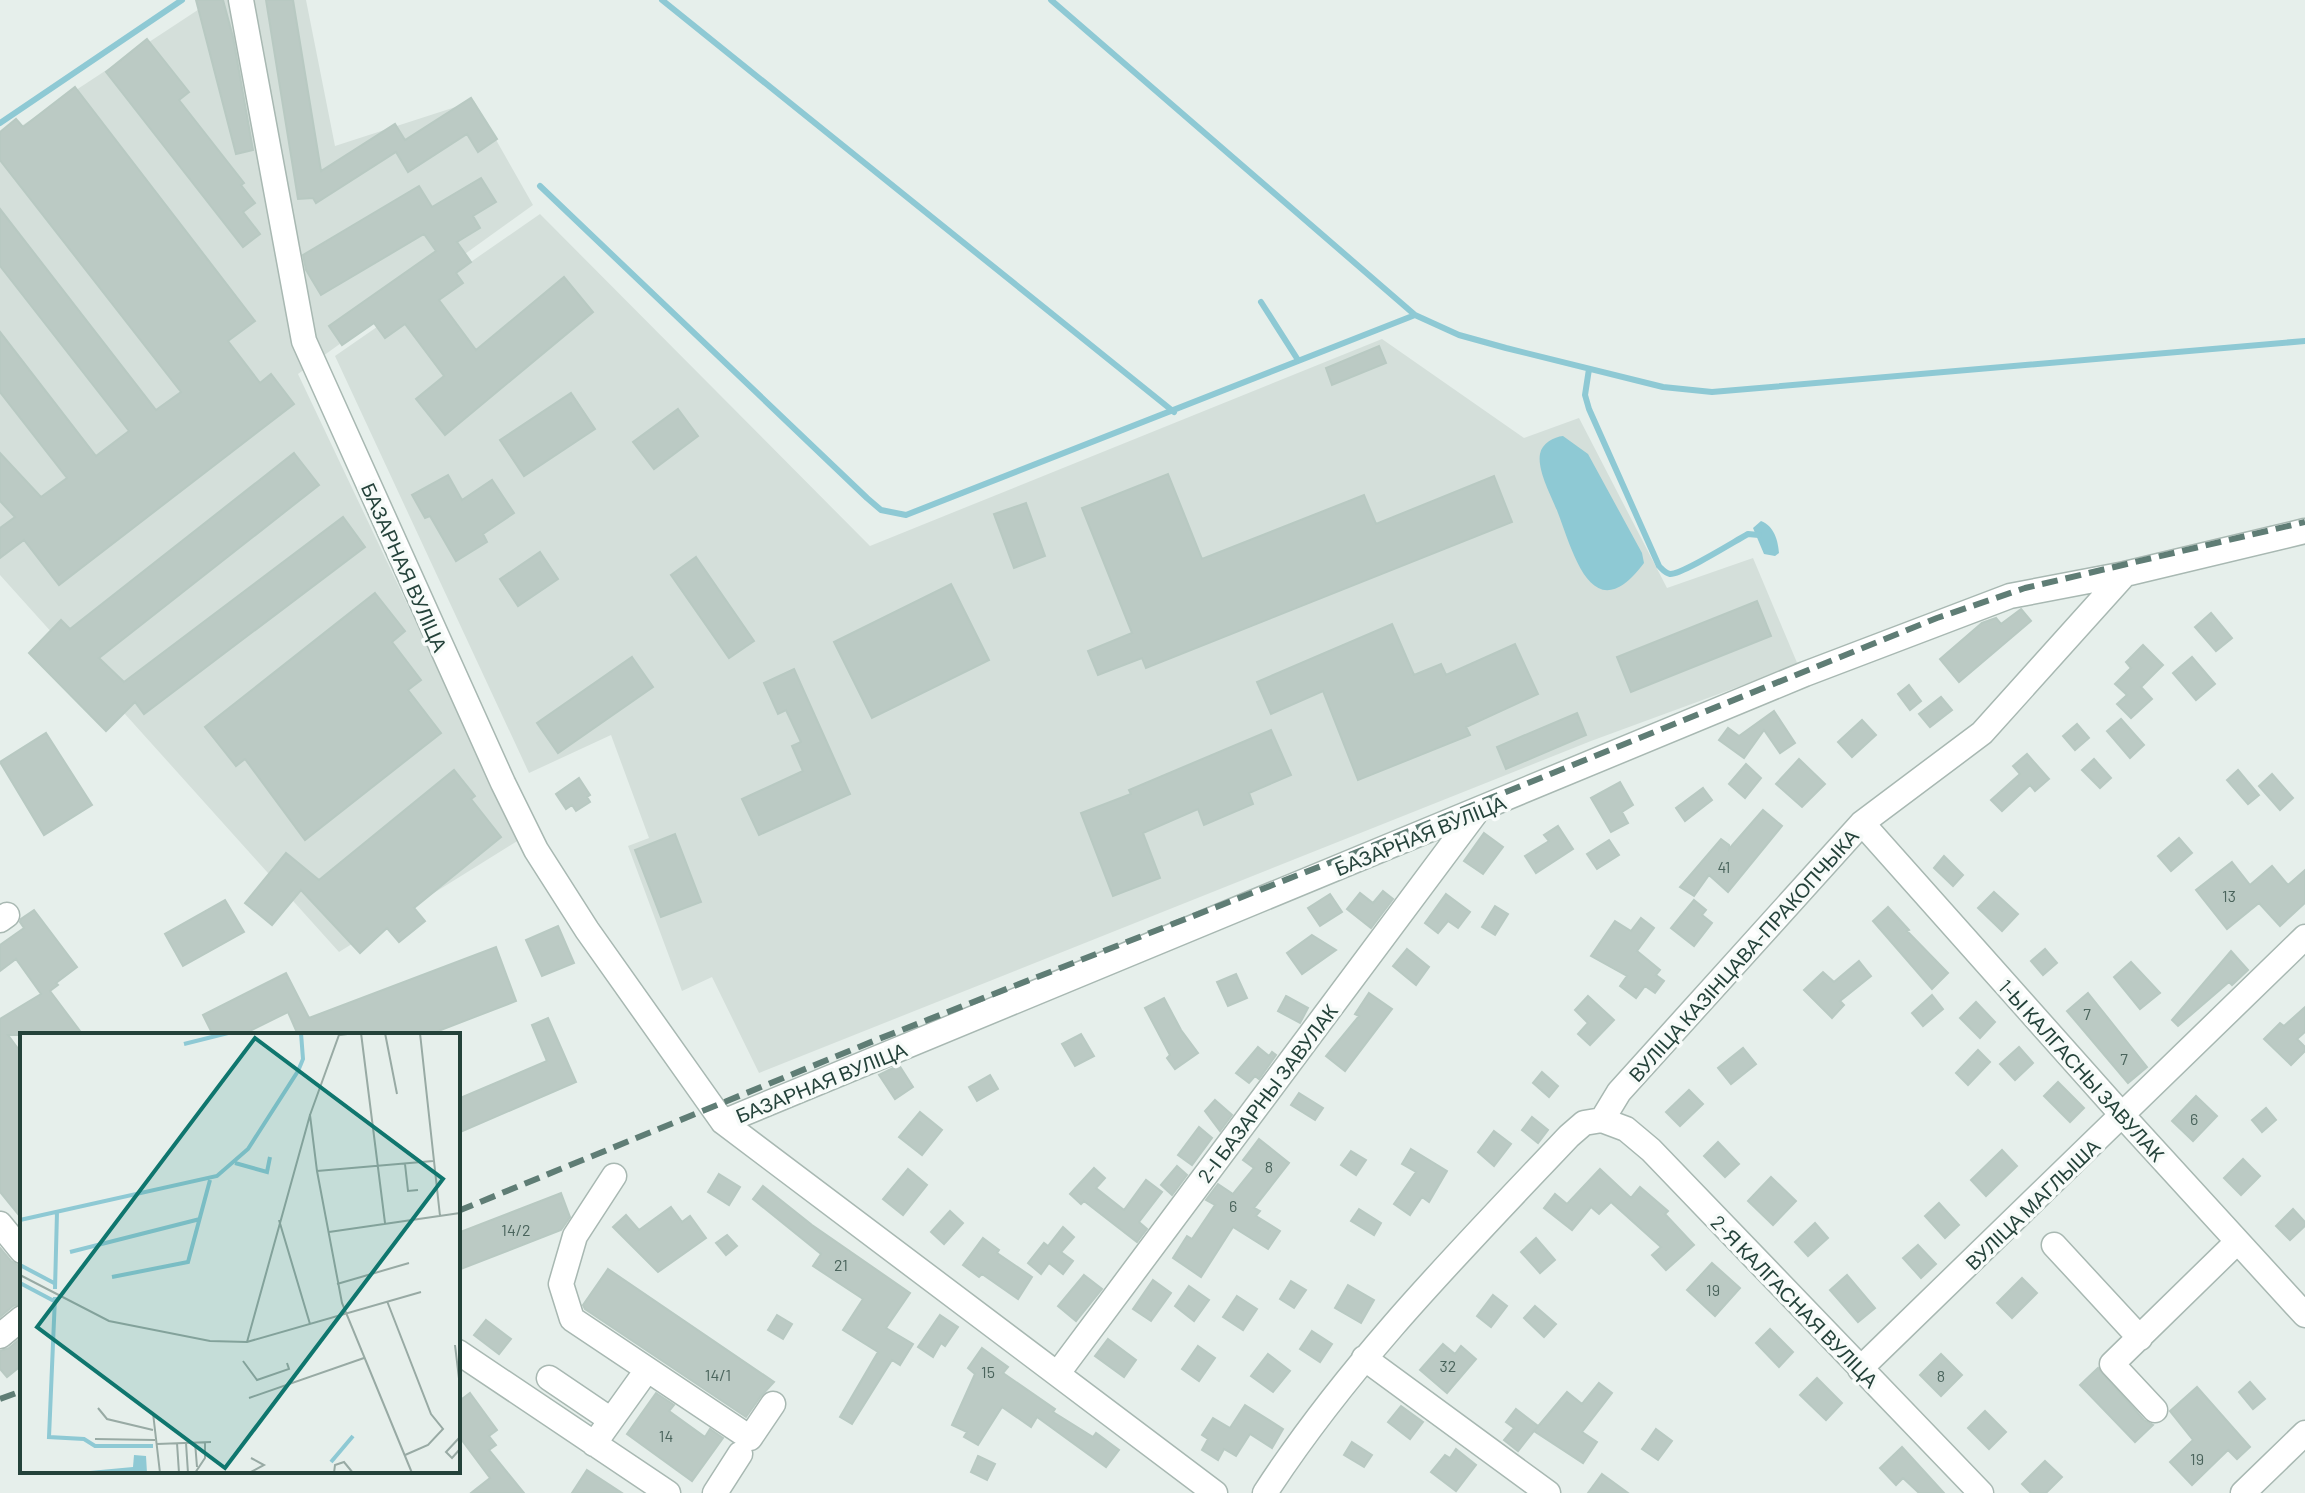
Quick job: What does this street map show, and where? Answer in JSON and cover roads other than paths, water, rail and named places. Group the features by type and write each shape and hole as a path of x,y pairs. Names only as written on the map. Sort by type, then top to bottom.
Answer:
{"street":[{"name":"БАЗАРНАЯ ВУЛІЦА","path":"241,0 304,341 468,707 536,850 587,930 723,1122 1215,1493"},
{"path":"2125,574 2305,531"},
{"name":"БАЗАРНАЯ ВУЛІЦА","path":"723,1122 1476,813 1805,674 2010,596 2125,574"},
{"name":"ВУЛІЦА КАЗІНЦАВА-ПРАКОПЧЫКА","path":"1265,1493 1364,1358 1569,1136 1584,1123 1602,1120 1619,1092 1862,823 1982,733 2125,574"},
{"name":"2-І БАЗАРНЫ ЗАВУЛАК","path":"1058,1373 1476,813"},
{"name":"1-Ы КАЛГАСНЫ ЗАВУЛАК","path":"1862,823 2305,1315"},
{"name":"ВУЛІЦА МАГЛЫША","path":"1860,1369 2305,937"},
{"name":"2-Я КАЛГАСНАЯ ВУЛІЦА","path":"1602,1120 1626,1129 1651,1150 1981,1493"},
{"path":"614,1176 575,1236 561,1284 572,1319 750,1438 773,1404"},
{"path":"0,1224 13,1253"},
{"path":"2155,1410 2112,1364 2237,1242"},
{"path":"2054,1245 2140,1338"},
{"path":"0,1336 20,1320"},
{"path":"460,1353 668,1493"},
{"path":"1364,1358 1548,1493"},
{"path":"594,1444 647,1370"},
{"path":"549,1378 611,1420"},
{"path":"2243,1493 2305,1433"},
{"path":"715,1493 740,1454"}],"water":[{"path":"1563,436 1588,454 1642,553 1644,563 1626,582 1611,590 1599,588 1579,565 1543,476 1541,450 1549,441"},
{"path":"1761,521 1769,526 1776,538 1779,553 1775,556 1764,554 1753,528"}],"waterway":[{"path":"0,123 182,0"},
{"path":"662,0 1174,412"},
{"path":"1051,0 1415,315 1459,335 1506,348 1663,387 1712,392 2305,341"},
{"path":"540,186 867,498 881,510 906,515 1415,315"},
{"path":"1261,302 1298,360"},
{"path":"1589,369 1585,395 1589,409 1663,570 1676,573 1748,534 1759,535"}],"railway":[{"path":"460,1210 876,1040 1357,852 1937,618 2025,588 2305,522"},
{"path":"0,1399 20,1392"}]}
